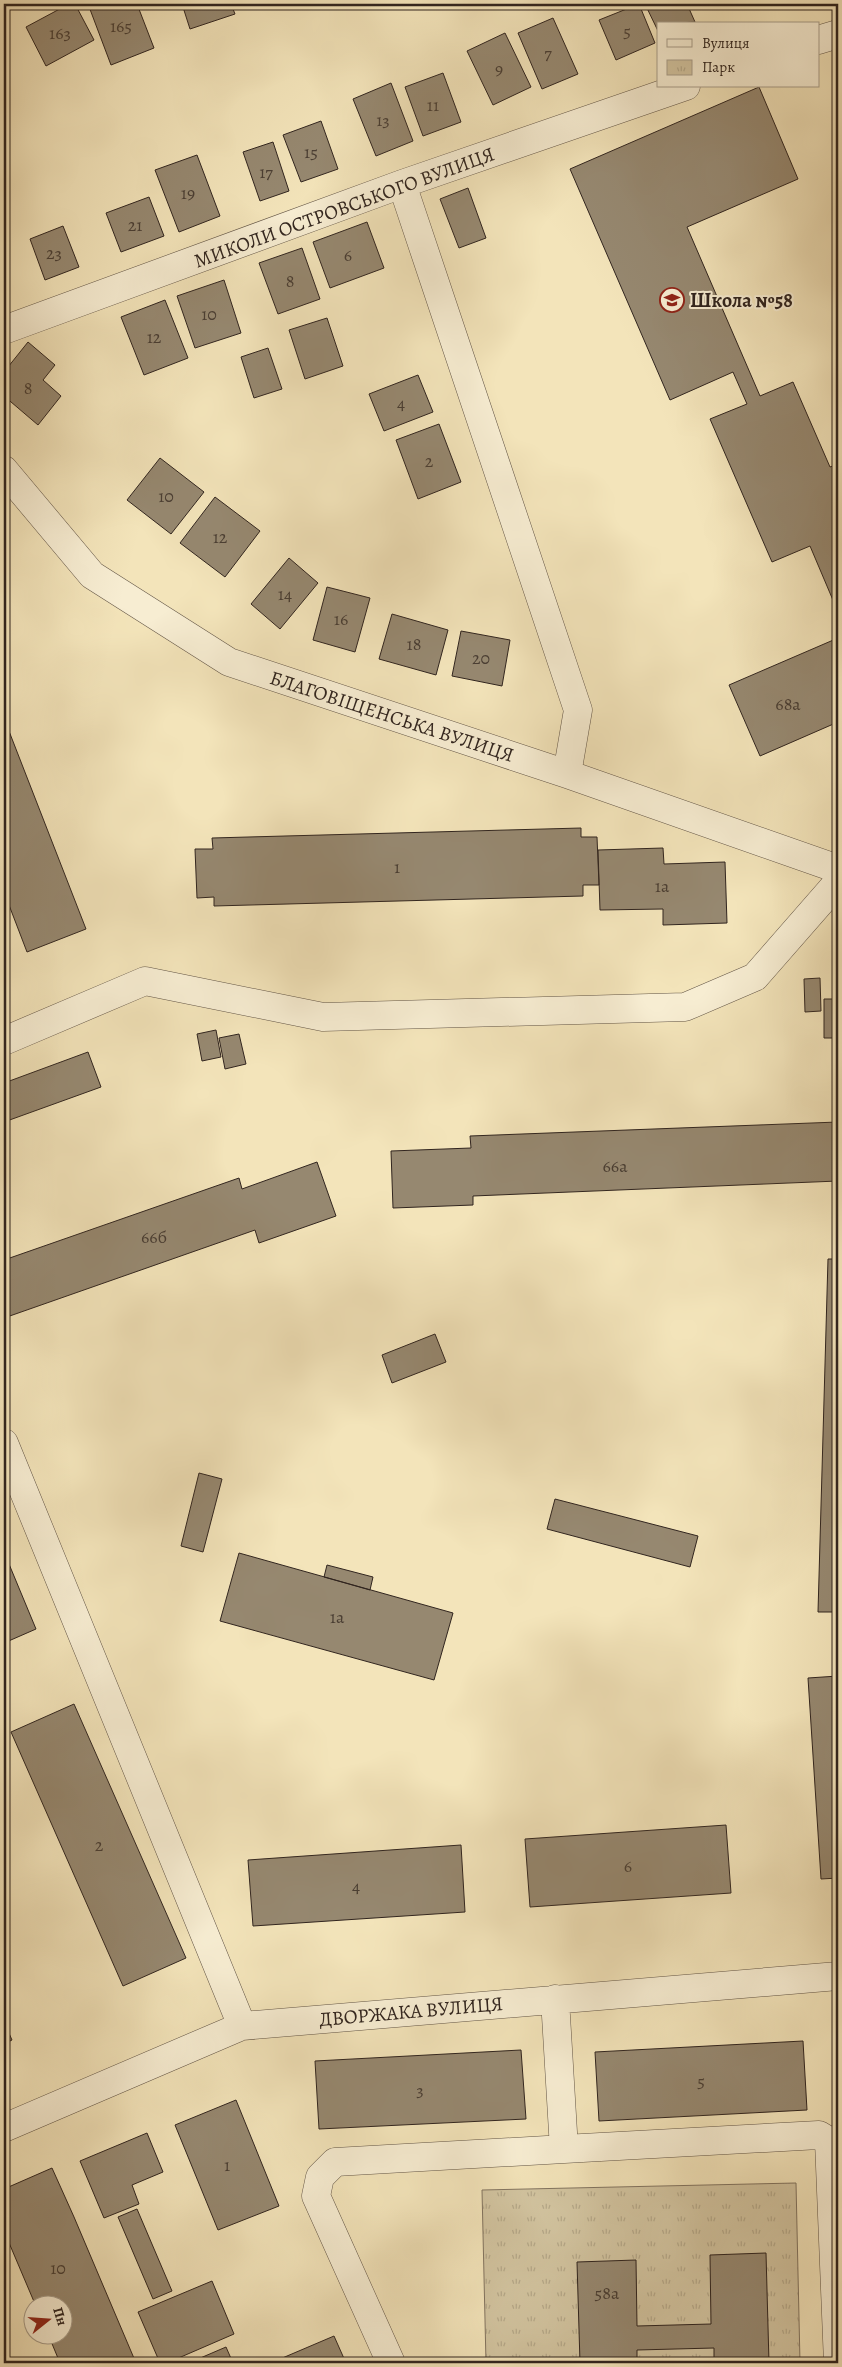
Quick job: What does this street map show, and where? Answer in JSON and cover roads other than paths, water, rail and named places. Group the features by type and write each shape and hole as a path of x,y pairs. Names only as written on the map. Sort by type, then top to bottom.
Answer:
{"street":[{"path":"820,39 838,34"},
{"name":"МИКОЛИ ОСТРОВСЬКОГО ВУЛИЦЯ","path":"4,330 402,184 680,88"},
{"path":"402,184 578,710 567,774"},
{"name":"БЛАГОВІЩЕНСЬКА ВУЛИЦЯ","path":"4,470 92,575 229,662 567,774 838,869"},
{"path":"4,1041 145,981 323,1017 685,1007 755,977 838,882"},
{"path":"4,1443 242,2026"},
{"name":"ДВОРЖАКА ВУЛИЦЯ","path":"4,2128 242,2026 838,1976"},
{"path":"555,2000 564,2149"},
{"path":"391,2363 316,2196 320,2177 335,2162 819,2135 829,2141 838,2363"}],"place":[{"name":"Школа №58","path":"672,300"}]}
